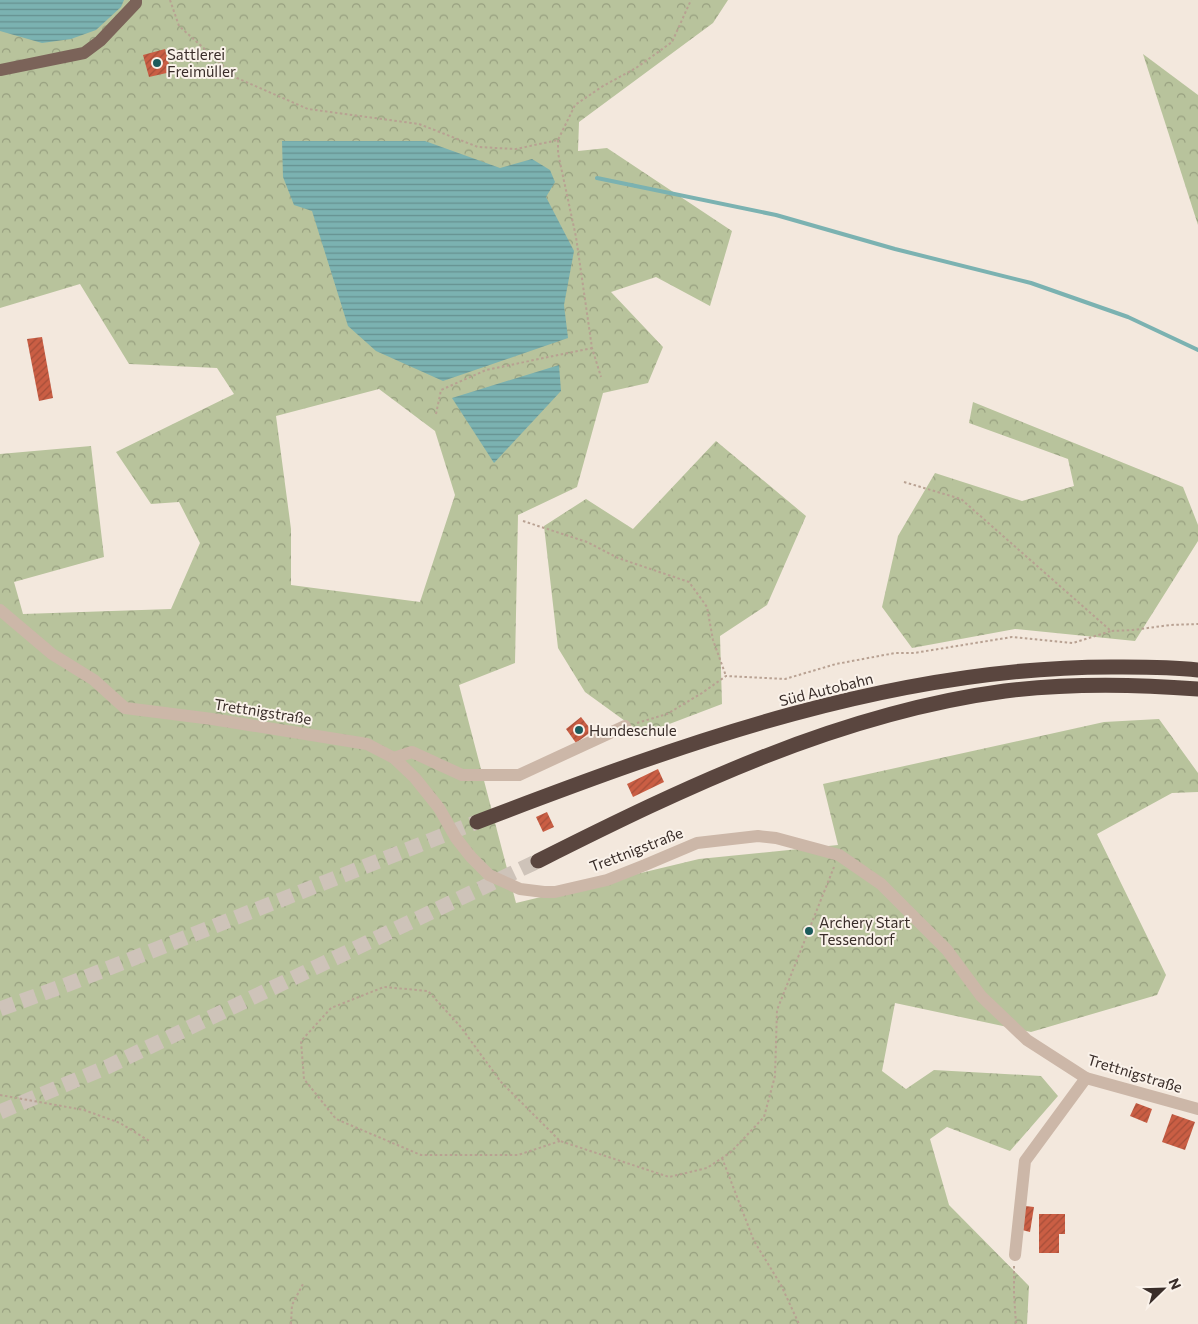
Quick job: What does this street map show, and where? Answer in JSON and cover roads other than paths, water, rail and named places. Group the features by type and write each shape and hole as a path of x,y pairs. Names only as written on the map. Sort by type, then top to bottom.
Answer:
{"highway":[{"name":"Süd Autobahn","path":"478,822 589,780 729,732 818,707 910,687 991,674 1055,668 1107,666 1173,667 1198,670"},
{"path":"538,861 736,767 826,733 919,707 1005,691 1057,686 1167,686 1198,689"}],"main road":[{"path":"0,70 84,53 100,41 136,3 136,0"}],"street":[{"name":"Trettnigstraße","path":"0,610 52,654 94,680 125,708 212,719 367,744 394,758 415,778 439,808 456,838 471,857 489,875 520,889 544,892 564,890 606,880 697,843 758,836 776,838 839,855 881,884 947,950 981,996 1028,1040 1086,1078 1198,1110"},
{"path":"394,758 412,752 462,775 519,774 625,726"},
{"path":"1015,1255 1025,1161 1086,1078"}],"water":[{"path":"0,0 124,0 121,7 96,30 71,39 42,43 0,31"},
{"path":"282,141 425,141 500,168 532,159 550,170 555,182 546,197 574,251 564,305 568,338 443,381 376,351 348,326 312,211 294,205 283,177"},
{"path":"559,365 561,391 494,463 452,398"}],"waterway":[{"path":"597,178 776,215 895,249 1031,283 1128,317 1198,350"}],"tunnel":[{"path":"0,1009 66,985 477,822"},
{"path":"0,1112 107,1067 538,861"}],"place":[{"name":"Sattlerei Freimüller","path":"157,63"},
{"name":"Hundeschule","path":"579,730"},
{"name":"Archery Start Tessendorf","path":"809,931"}]}
